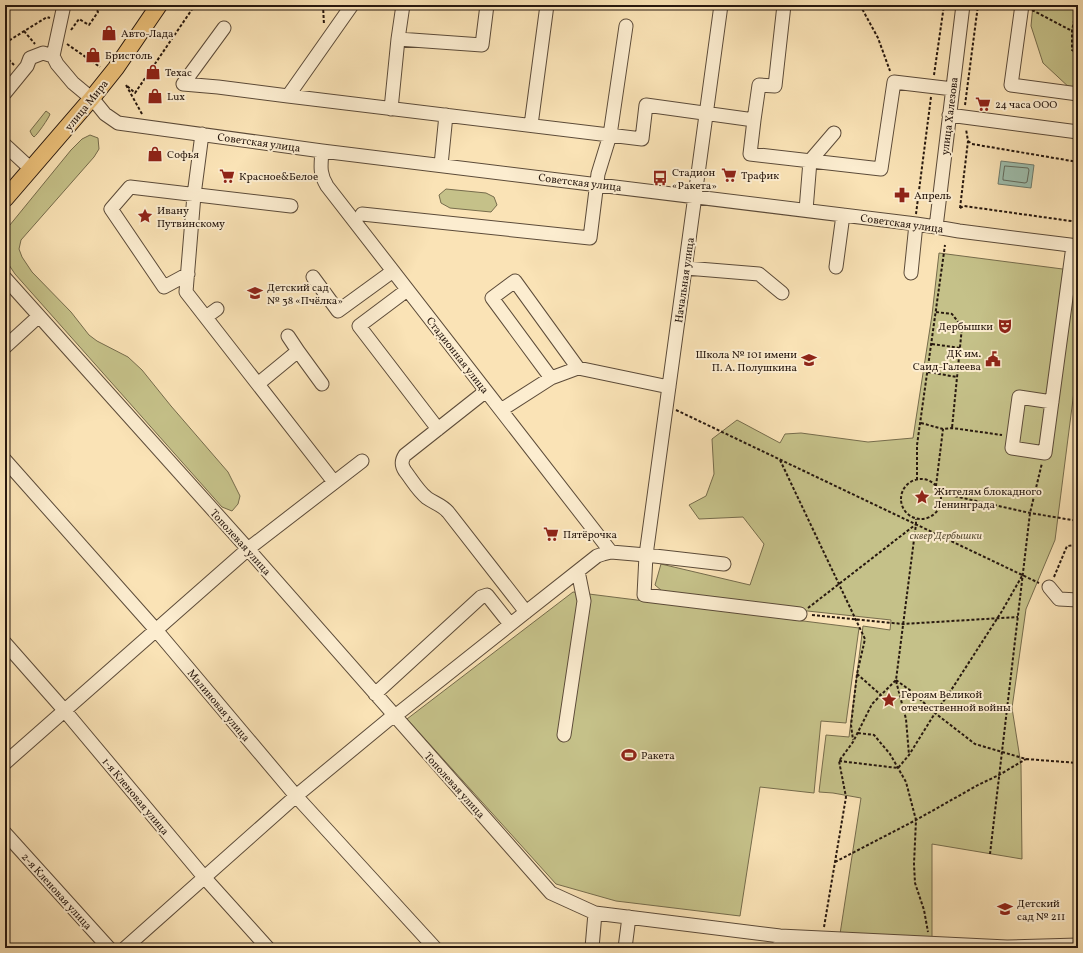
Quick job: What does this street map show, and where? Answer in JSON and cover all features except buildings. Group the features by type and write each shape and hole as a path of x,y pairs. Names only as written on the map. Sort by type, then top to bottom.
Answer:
{"main road":[{"name":"улица Мира","path":"5,199 116,68 154,7"}],"street":[{"path":"5,94 27,66 30,58 43,53 53,56 60,39 61,19 64,5"},
{"path":"288,96 352,5"},
{"path":"391,108 403,5"},
{"path":"398,39 482,45 487,5"},
{"path":"531,126 546,5"},
{"name":"Начальная улица","path":"721,5 646,555 644,595 800,614"},
{"path":"784,5 775,86 759,85 750,154 881,168 894,82 953,89"},
{"name":"улица Халезова","path":"936,227 963,5"},
{"path":"1025,7 1011,85 1078,94"},
{"path":"362,214 590,238 598,174 610,135 626,26"},
{"path":"224,28 183,84 642,139 646,105 707,112 754,120"},
{"name":"Советская улица","path":"53,56 57,64 73,83 92,98 105,114 118,123 322,151 843,215 916,220 936,227 959,231 1076,246"},
{"path":"441,165 446,115"},
{"path":"949,115 1078,132"},
{"path":"806,210 810,161 834,133"},
{"path":"202,134 194,195 186,292 334,482"},
{"path":"5,145 31,169"},
{"name":"Стадионная улица","path":"322,151 321,170 323,180 327,186 612,552"},
{"path":"188,274 164,287 111,209 130,187 291,206"},
{"path":"836,267 843,215"},
{"path":"911,273 916,220"},
{"path":"1052,402 1019,397 1012,448 1044,452 1052,402 1076,246"},
{"path":"686,268 759,274 782,293"},
{"path":"313,277 338,311 393,271"},
{"name":"Тополевая улица","path":"5,278 248,549 551,893 596,913 780,942 1007,947 1078,945"},
{"path":"551,378 492,298 515,281 578,368"},
{"path":"408,290 359,326 438,429"},
{"path":"206,317 218,309"},
{"path":"5,348 39,316"},
{"path":"288,336 322,384"},
{"path":"258,384 298,351"},
{"path":"501,410 551,378 578,368 669,387"},
{"path":"486,391 405,455 402,462 402,467 424,495 442,506 448,512 526,612"},
{"name":"Малиновая улица","path":"5,460 156,630 296,796 435,948"},
{"path":"5,763 248,549 362,461"},
{"path":"125,948 296,796 388,720 597,556 612,552 724,564"},
{"path":"564,735 584,601 578,571"},
{"path":"1049,587 1059,599 1078,600"},
{"path":"376,694 481,597 488,595 510,624"},
{"name":"1-я Кленовая улица","path":"5,643 204,877 268,948"},
{"name":"2-я Кленовая улица","path":"5,833 109,948"},
{"path":"592,948 596,913"},
{"path":"625,948 629,918"}],"path":[{"path":"94,5 98,12 89,25 79,19 60,39 101,67"},
{"path":"142,114 126,85 135,93 195,5"},
{"path":"860,5 878,38 894,82"},
{"path":"916,220 944,5"},
{"path":"1077,5 1072,31 1072,50 1078,54"},
{"path":"1025,7 1072,31"},
{"path":"5,43 47,17 61,19"},
{"path":"968,141 972,144 1078,162"},
{"path":"960,208 964,206 1078,222"},
{"path":"917,480 917,446 945,245"},
{"path":"936,312 952,314 962,327 952,428"},
{"path":"932,344 960,348"},
{"path":"928,372 957,377"},
{"path":"667,405 1049,587 1067,546 1078,545"},
{"path":"921,423 943,429 952,428 1014,436"},
{"path":"936,486 943,429"},
{"path":"990,854 1030,513 1044,452"},
{"path":"780,459 865,638 857,674 851,725 853,742"},
{"path":"922,479 928,480 936,486 940,494 941,501 939,508 935,513 923,519 910,516 905,511 901,499 902,492 906,486 911,482 922,479"},
{"path":"940,494 1030,513 1078,521"},
{"path":"909,755 906,719 896,680 916,518"},
{"path":"800,614 916,524"},
{"path":"898,768 909,755 998,618 1023,575"},
{"path":"800,614 903,624 1018,617"},
{"path":"857,674 881,695"},
{"path":"896,680 975,744 1026,759 1078,763"},
{"path":"824,928 846,797 839,761 853,742 872,704 896,680"},
{"path":"858,733 874,735 890,754 906,782 916,820 914,864 915,883 924,910 929,936"},
{"path":"835,862 916,820 1026,759"},
{"path":"839,761 898,768"},
{"path":"1075,857 1078,832"}],"green space":[{"path":"1033,5 1078,5 1078,91 1072,90 1043,63 1031,26"},
{"path":"46,111 50,114 34,137 30,131"},
{"path":"90,135 98,138 99,149 94,157 21,240 19,249 22,257 32,272 71,312 89,335 97,341 128,357 142,370 228,472 240,496 238,504 232,511 222,507 15,274 5,259 5,231 71,150 82,139"},
{"path":"446,189 486,193 494,197 497,205 491,212 450,208 441,203 439,195"},
{"name":"сквер Дербышки","path":"939,253 1078,271 1078,360 1055,540 1026,609 1012,708 1021,765 1022,859 932,844 932,939 840,934 861,798 819,792 826,735 849,737 863,626 890,630 891,620 668,596 655,585 661,564 750,585 764,544 743,517 699,519 689,505 706,496 714,474 712,439 737,420 780,443 785,434 801,433 868,442 913,438 932,315"},
{"name":"Ракета","path":"573,592 859,628 846,723 821,721 814,793 760,787 740,916 616,901 556,884 407,719"}],"water":[{"path":"1001,161 1034,165 1031,188 998,184"}],"place":[{"name":"Авто-Лада","path":"109,33"},
{"name":"Бристоль","path":"93,55"},
{"name":"Техас","path":"153,72"},
{"name":"Lux","path":"155,96"},
{"name":"24 часа ООО","path":"983,104"},
{"name":"Софья","path":"155,154"},
{"name":"Трафик","path":"729,175"},
{"name":"Красное&Белое","path":"227,176"},
{"name":"Стадион «Ракета»","path":"660,178"},
{"name":"Апрель","path":"902,195"},
{"name":"Ивану Путвинскому","path":"145,216"},
{"name":"Детский сад № 38 «Пчёлка»","path":"255,293"},
{"name":"Дербышки","path":"1005,326"},
{"name":"ДК им. Саид-Галеева","path":"993,359"},
{"name":"Школа № 101 имени П. А. Полушкина","path":"809,360"},
{"name":"Жителям блокадного Ленинграда","path":"922,497"},
{"name":"Пятёрочка","path":"551,534"},
{"name":"Героям Великой отечественной войны","path":"889,700"},
{"name":"Ракета","path":"629,755"},
{"name":"Детский сад № 211","path":"1005,909"}]}
